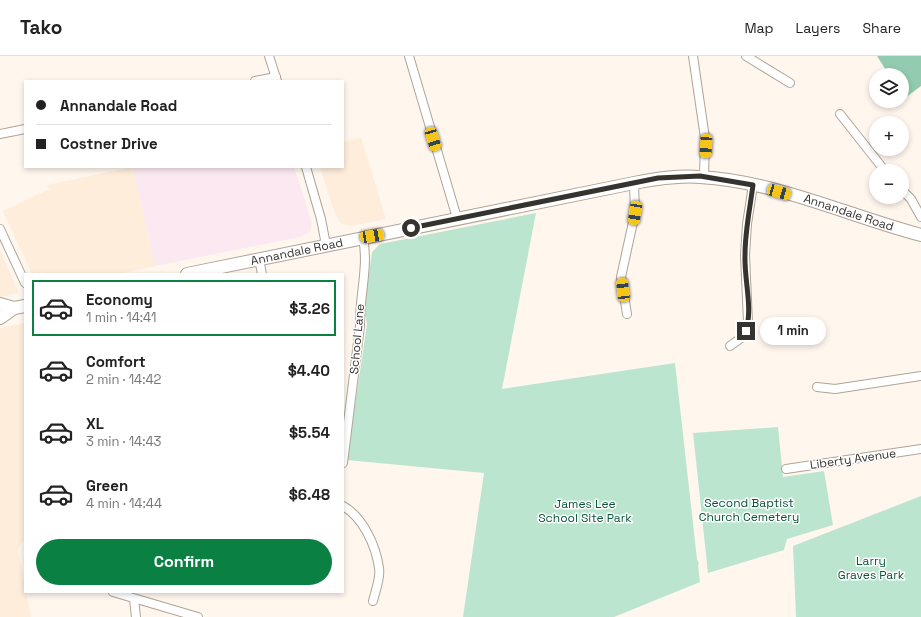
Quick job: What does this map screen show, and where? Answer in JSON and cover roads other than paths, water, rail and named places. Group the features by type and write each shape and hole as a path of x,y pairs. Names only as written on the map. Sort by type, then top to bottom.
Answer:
{"main road":[{"name":"Annandale Road","path":"192,273 457,218 664,178 704,177 753,185 921,235"},
{"path":"0,304 19,307"},
{"path":"0,318 19,307"}],"street":[{"path":"266,80 276,79 269,56"},
{"path":"409,56 457,218"},
{"path":"692,56 705,138 704,177"},
{"path":"746,56 790,83"},
{"path":"840,114 879,164"},
{"path":"0,134 24,129"},
{"path":"306,168 321,218 326,245"},
{"path":"627,314 621,277 635,213 634,183"},
{"path":"730,346 741,338 748,322 745,255 747,224 753,185"},
{"path":"909,198 921,217"},
{"path":"0,229 24,281"},
{"name":"School Lane","path":"344,455 360,326 360,307 365,253 363,238"},
{"path":"259,259 262,273"},
{"path":"817,387 836,389 921,376"},
{"name":"Liberty Avenue","path":"786,469 921,449"},
{"path":"344,507 350,510 370,537 380,569 373,601"},
{"path":"116,593 198,617"},
{"path":"134,599 136,617"}],"park label":[{"name":"Second Baptist Church Cemetery","path":"749,510"},
{"name":"James Lee School Site Park","path":"585,511"},
{"name":"Larry Graves Park","path":"871,568"}]}
